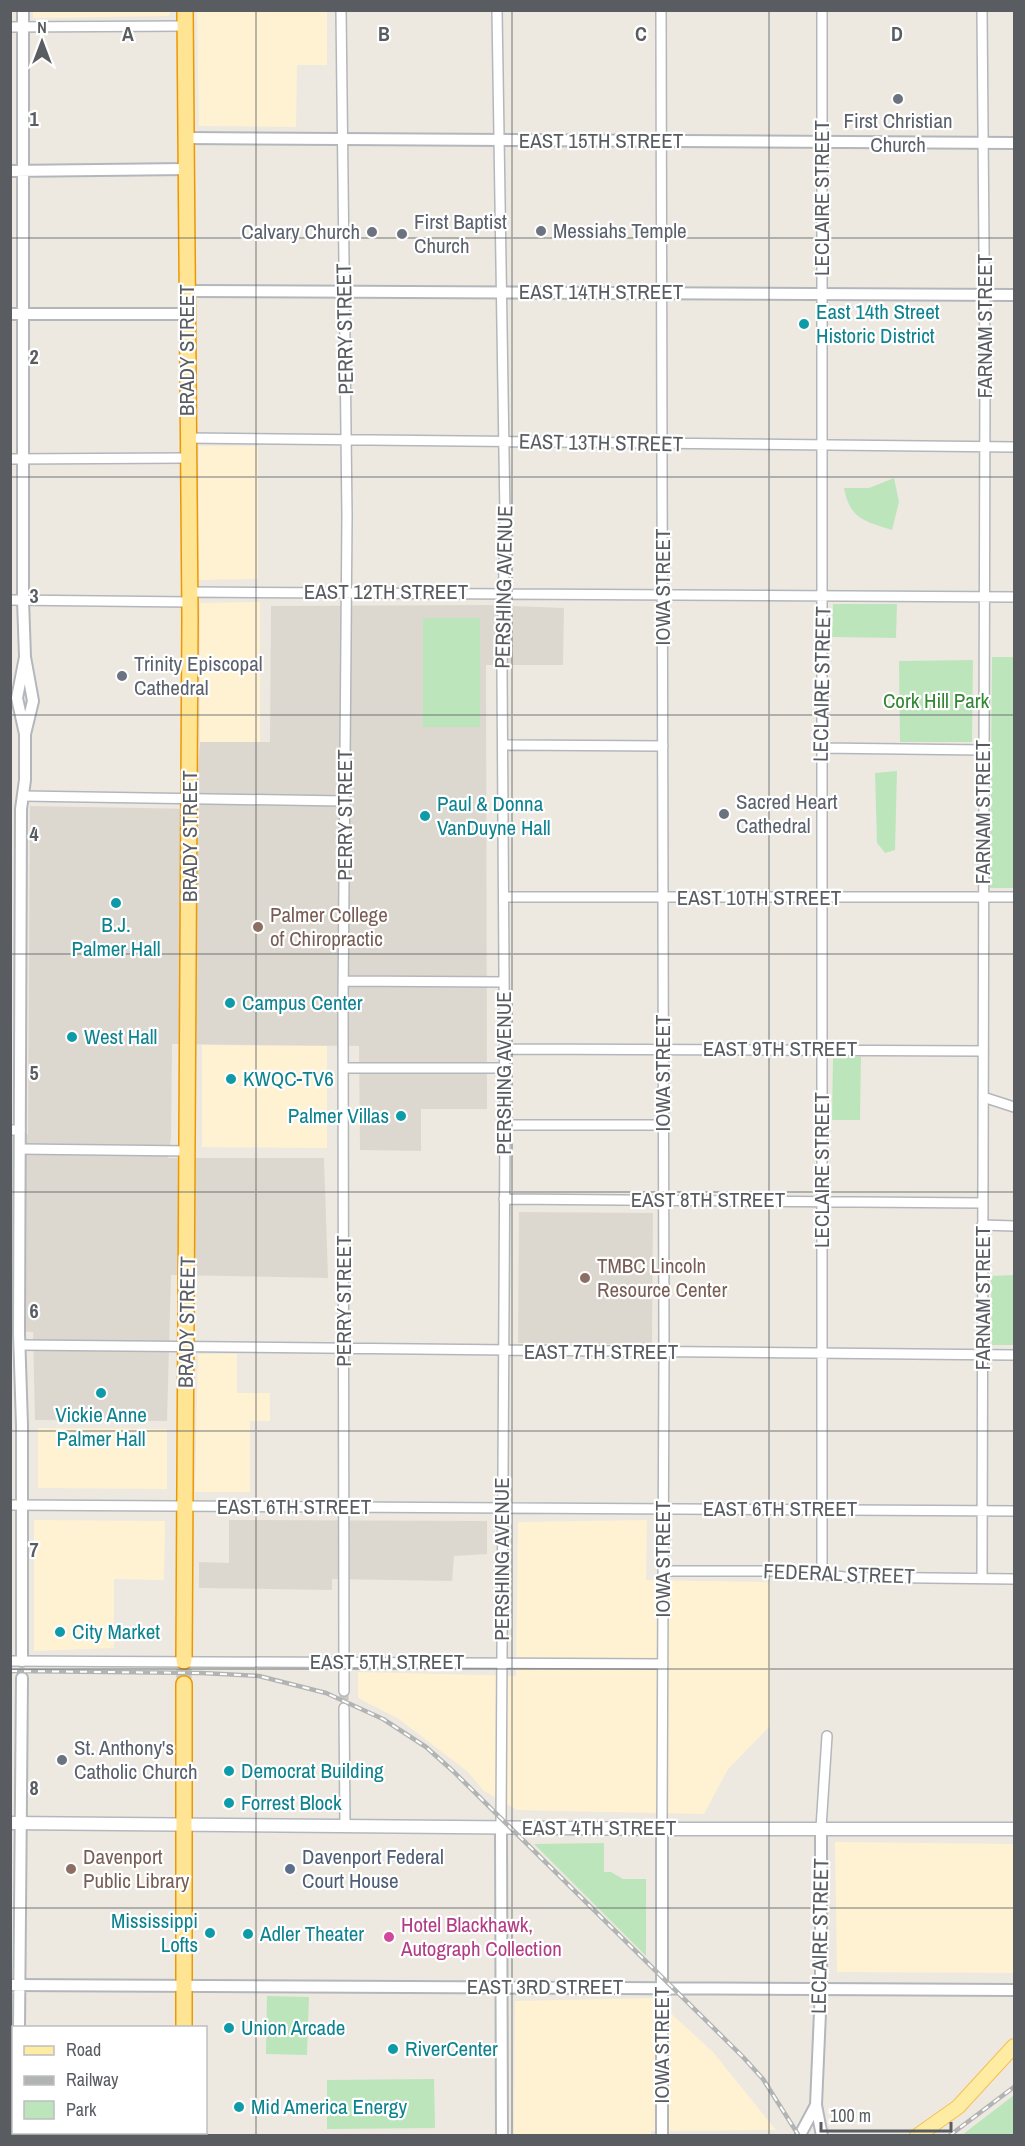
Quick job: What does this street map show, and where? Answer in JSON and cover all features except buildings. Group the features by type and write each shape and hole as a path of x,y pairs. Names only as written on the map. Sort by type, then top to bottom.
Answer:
{"highway":[{"name":"BRADY STREET","path":"184,1661 190,799 185,18"},
{"path":"184,1684 184,2026"}],"main road":[{"name":"EAST 4TH STREET","path":"16,1823 662,1829 1014,1829"},
{"path":"916,2136 958,2107 1014,2046"}],"street":[{"path":"22,1661 20,1149 15,1130 25,734 33,701 25,657 23,600 23,10"},
{"name":"PERRY STREET","path":"341,10 346,440 342,1507 344,1691"},
{"name":"PERSHING AVENUE","path":"497,10 504,442 505,1125 501,1827 502,2136"},
{"name":"IOWA STREET","path":"662,10 664,1352 662,2136"},
{"name":"LECLAIRE STREET","path":"822,10 822,1574"},
{"name":"FARNAM STREET","path":"982,10 985,295 982,1225 984,1511 982,1578"},
{"path":"10,27 185,18"},
{"name":"EAST 15TH STREET","path":"187,138 1014,143"},
{"path":"10,171 187,170"},
{"name":"EAST 14TH STREET","path":"187,291 1014,295"},
{"path":"10,314 187,314"},
{"name":"EAST 13TH STREET","path":"187,438 1014,447"},
{"path":"10,459 187,458"},
{"name":"EAST 12TH STREET","path":"10,600 346,592 1014,597"},
{"path":"25,657 17,698 25,734"},
{"path":"503,745 663,746"},
{"path":"821,748 983,750"},
{"path":"23,796 344,801"},
{"name":"EAST 10TH STREET","path":"504,897 1014,897"},
{"path":"344,981 504,982"},
{"name":"EAST 9TH STREET","path":"504,1049 983,1051"},
{"path":"344,1068 504,1068"},
{"path":"983,1097 1014,1107"},
{"path":"505,1125 663,1125"},
{"path":"20,1149 189,1151"},
{"name":"EAST 8TH STREET","path":"504,1199 983,1203"},
{"path":"982,1225 1014,1226"},
{"name":"EAST 7TH STREET","path":"21,1346 1014,1355"},
{"name":"EAST 6TH STREET","path":"10,1504 1014,1511"},
{"name":"FEDERAL STREET","path":"664,1571 787,1571 845,1577 1014,1579"},
{"name":"EAST 5TH STREET","path":"10,1661 663,1664"},
{"path":"19,2026 15,1985 16,1823 22,1678"},
{"path":"344,1708 345,1826"},
{"name":"LECLAIRE STREET","path":"822,2136 816,2105 820,1989 821,1828 827,1736"},
{"name":"EAST 3RD STREET","path":"15,1985 184,1984 1014,1990"},
{"path":"799,2134 816,2105"},
{"path":"799,2134 812,2132 822,2136"}],"shaded area":[{"path":"33,10 172,11 168,16 33,18"},
{"path":"197,11 327,11 327,65 297,65 296,127 199,126"},
{"path":"199,446 258,446 258,579 198,580"},
{"path":"260,602 260,742 200,742 200,603"},
{"name":"Palmer College of Chiropractic","path":"487,605 564,608 563,665 486,665 487,1109 421,1109 421,1151 360,1150 359,1046 172,1044 171,1138 168,1158 324,1158 328,1278 171,1275 167,1421 35,1420 33,1332 11,1331 11,1135 28,1134 30,806 195,809 200,742 270,742 271,606"},
{"path":"202,1045 327,1046 327,1148 202,1147"},
{"name":"TMBC Lincoln Resource Center","path":"519,1212 653,1213 652,1344 518,1343"},
{"path":"198,1354 237,1354 237,1393 270,1393 270,1421 250,1421 250,1492 195,1492"},
{"path":"38,1428 167,1429 167,1489 38,1488"},
{"path":"34,1520 165,1521 164,1580 114,1579 114,1648 34,1651"},
{"path":"229,1520 487,1521 487,1554 454,1556 452,1581 332,1579 332,1590 199,1588 199,1562 229,1563"},
{"path":"647,1520 646,1580 770,1582 770,1726 728,1769 704,1814 517,1810 484,1791 468,1772 399,1719 358,1698 358,1672 516,1676 518,1522"},
{"path":"835,1842 1014,1844 1014,1973 837,1972"},
{"path":"654,1998 713,2052 776,2130 651,2131 651,2136 514,2136 515,2001"}],"green space":[{"path":"894,478 899,502 892,530 866,521 854,513 844,488 869,488"},
{"path":"833,604 897,604 896,638 832,637"},
{"path":"423,618 480,618 480,727 423,727"},
{"name":"Cork Hill Park","path":"992,657 1014,657 1014,888 990,888"},
{"name":"Cork Hill Park","path":"973,660 972,742 900,742 899,661"},
{"path":"897,771 895,850 885,853 877,843 875,773"},
{"path":"833,1057 861,1057 860,1120 832,1120"},
{"path":"1014,1275 1014,1345 992,1345 991,1276"},
{"path":"604,1843 604,1872 611,1872 623,1879 646,1879 646,1956 534,1844"},
{"path":"267,1996 309,1997 307,2055 266,2054"},
{"path":"434,2079 435,2128 327,2129 327,2080"},
{"path":"1014,2095 1014,2135 962,2135"}],"tunnel":[{"path":"184,1661 184,1684"},
{"path":"344,1691 344,1708"}],"railway":[{"path":"10,1671 201,1673 259,1676 326,1693 383,1719 426,1747 454,1772 743,2057 763,2079 799,2136"},
{"path":"949,2136 1014,2087"}],"place":[{"name":"First Christian Church","path":"898,99"},
{"name":"Messiahs Temple","path":"541,231"},
{"name":"Calvary Church","path":"372,232"},
{"name":"First Baptist Church","path":"402,234"},
{"name":"East 14th Street Historic District","path":"804,324"},
{"name":"Trinity Episcopal Cathedral","path":"122,676"},
{"name":"Sacred Heart Cathedral","path":"724,814"},
{"name":"Paul & Donna VanDuyne Hall","path":"425,816"},
{"name":"B.J. Palmer Hall","path":"116,903"},
{"name":"Palmer College of Chiropractic","path":"258,927"},
{"name":"Campus Center","path":"230,1003"},
{"name":"West Hall","path":"72,1037"},
{"name":"KWQC-TV6","path":"231,1079"},
{"name":"Palmer Villas","path":"401,1116"},
{"name":"TMBC Lincoln Resource Center","path":"585,1278"},
{"name":"Vickie Anne Palmer Hall","path":"101,1393"},
{"name":"City Market","path":"60,1632"},
{"name":"St. Anthony's Catholic Church","path":"62,1760"},
{"name":"Democrat Building","path":"229,1771"},
{"name":"Forrest Block","path":"229,1803"},
{"name":"Davenport Public Library","path":"71,1869"},
{"name":"Davenport Federal Court House","path":"290,1869"},
{"name":"Mississippi Lofts","path":"210,1933"},
{"name":"Adler Theater","path":"248,1934"},
{"name":"Hotel Blackhawk, Autograph Collection","path":"389,1937"},
{"name":"Union Arcade","path":"229,2028"},
{"name":"RiverCenter","path":"393,2049"},
{"name":"Mid America Energy","path":"239,2107"}]}
